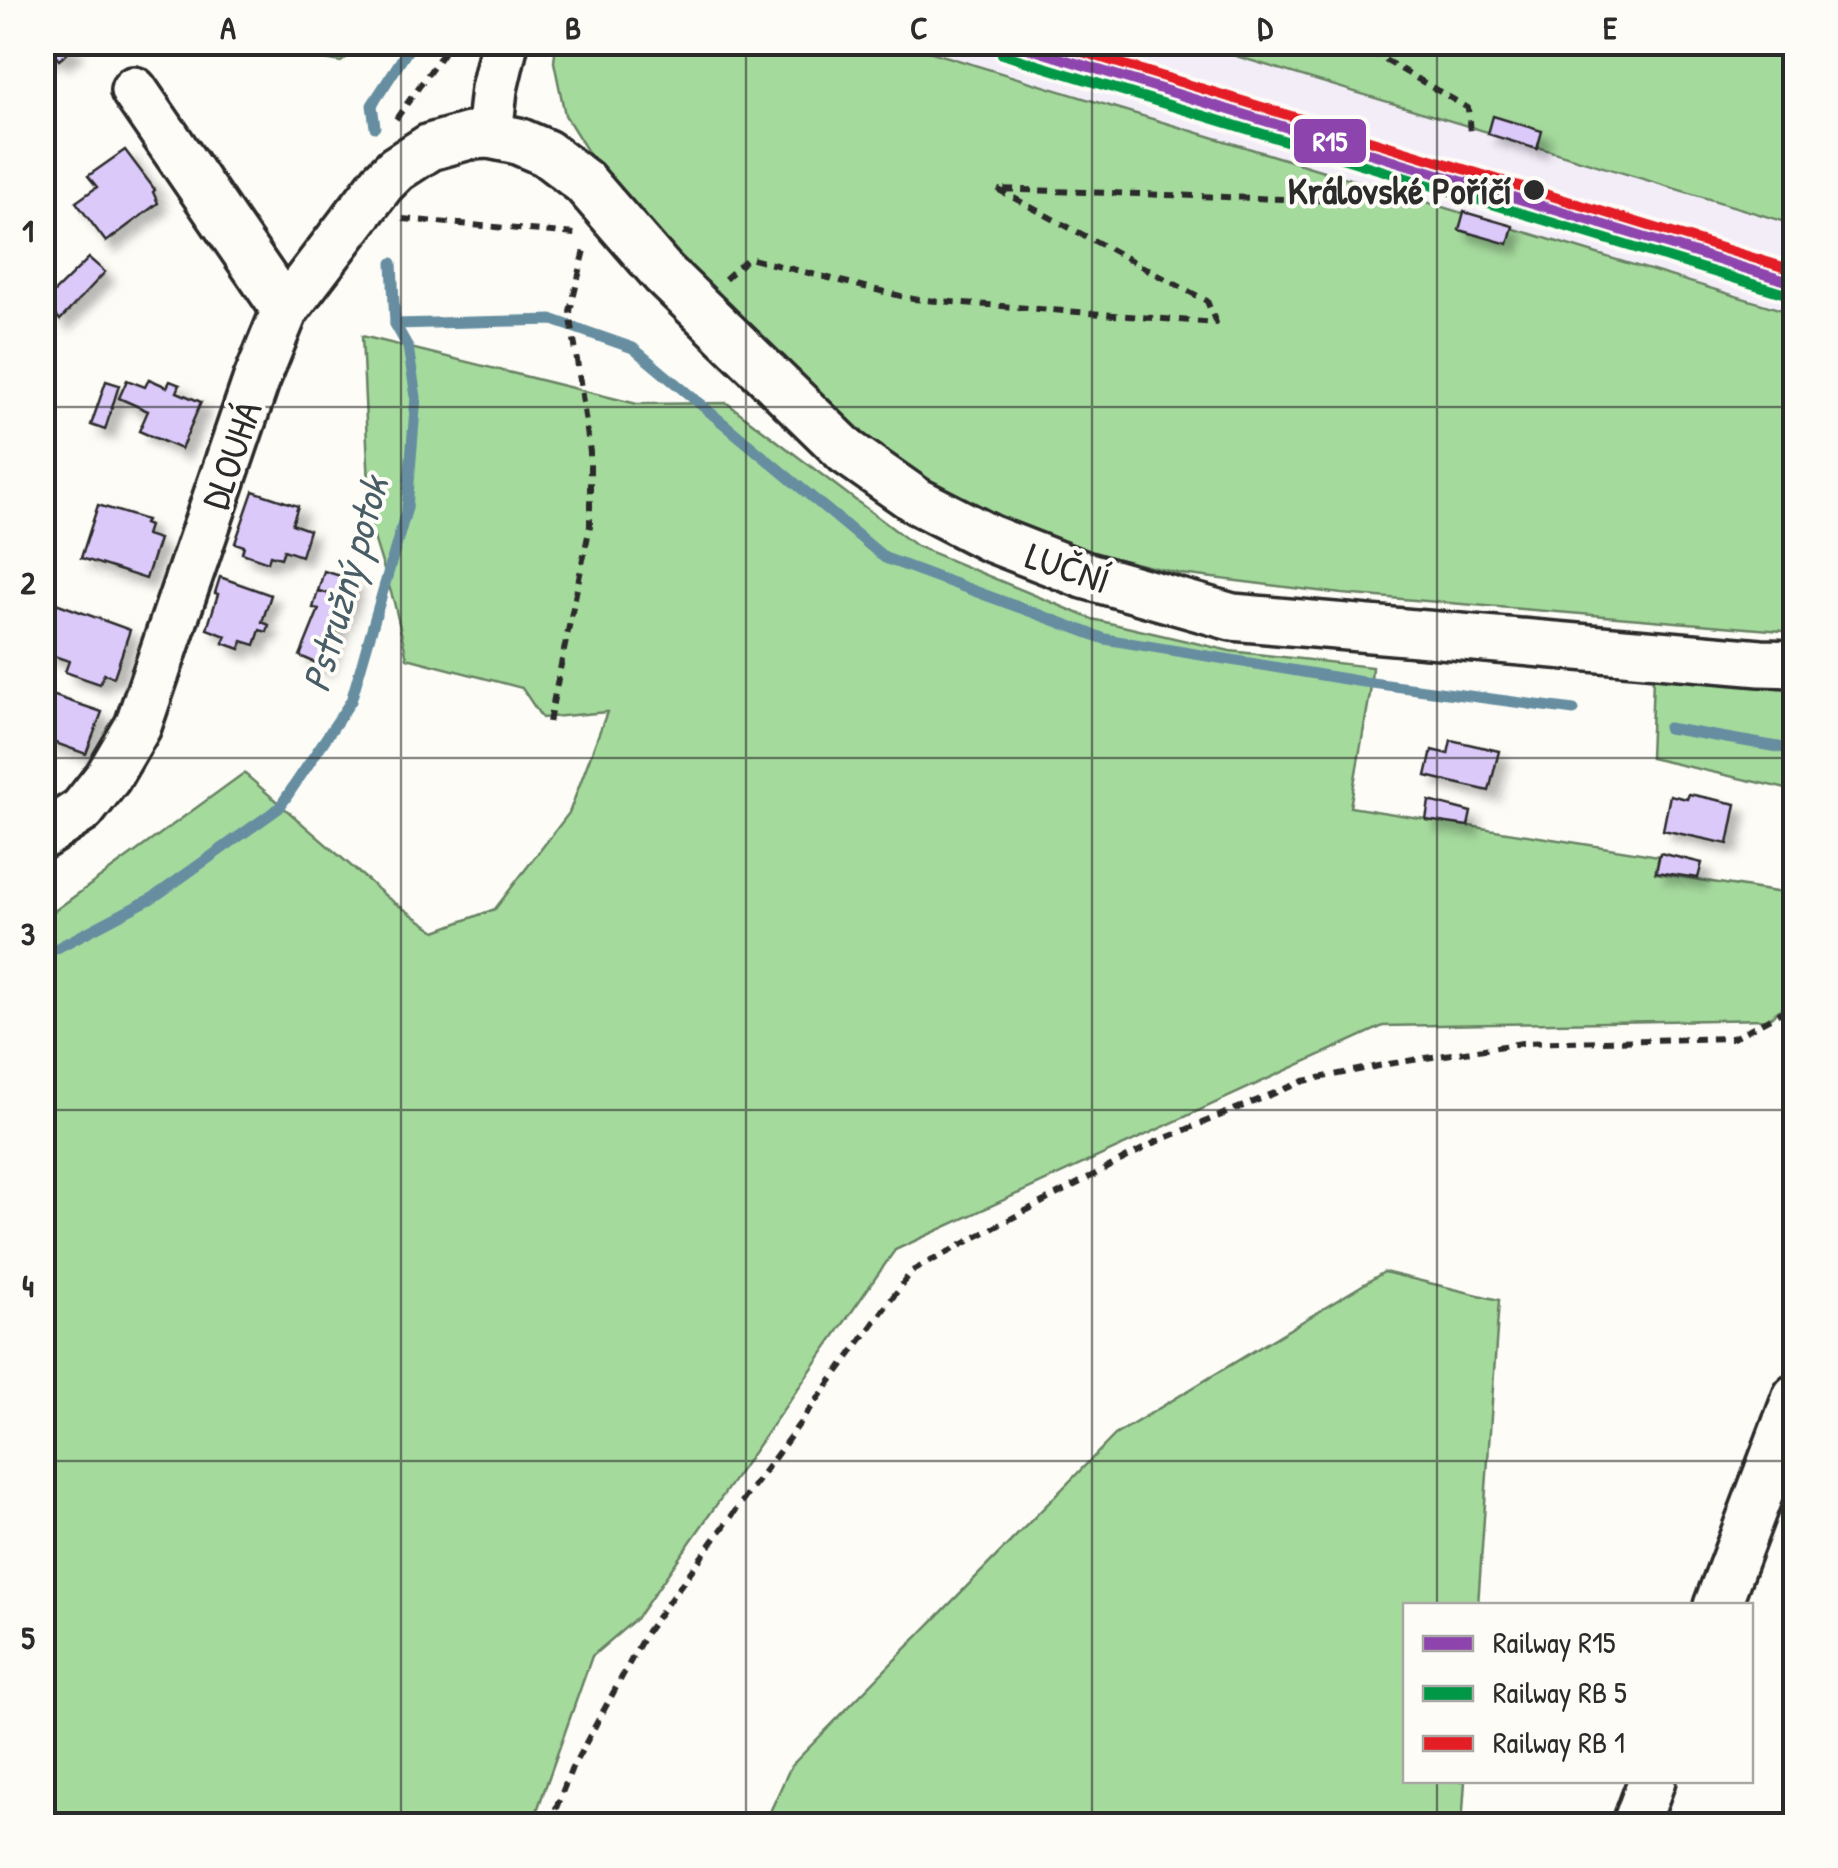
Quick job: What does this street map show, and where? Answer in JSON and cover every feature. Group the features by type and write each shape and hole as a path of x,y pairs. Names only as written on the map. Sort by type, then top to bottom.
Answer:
{"street":[{"path":"488,135 505,42"},
{"path":"134,90 286,310"},
{"name":"LUČNÍ","path":"488,135 518,141 566,166 592,215 663,273 847,452 916,501 988,538 1084,575 1232,617 1796,664"},
{"name":"DLOUHÁ","path":"42,836 82,810 108,777 138,726 256,382 286,310 396,169 439,144 488,135"},
{"path":"1719,1603 1796,1396"},
{"path":"1635,1826 1651,1783"}],"path":[{"path":"1354,42 1468,108 1470,134"},
{"path":"697,306 748,258 913,298 1216,323 1207,301 996,189 1397,203 1419,190"},
{"path":"393,218 592,215 570,311 590,452 590,526 549,722"},
{"path":"549,1826 571,1770 647,1631 912,1271 1156,1142 1304,1081 1522,1043 1733,1038 1796,1004"}],"shaded area":[{"path":"903,43 1193,43 1795,225 1795,314"}],"green space":[{"path":"238,43 364,43 341,62"},
{"path":"556,43 902,43 1795,314 1795,632 1342,594 1181,574 1068,547 954,499 862,438 698,279 596,165 565,115 554,62"},
{"path":"1193,43 1795,43 1795,225"},
{"path":"362,336 637,404 727,403 916,546 1092,619 1230,651 1372,667 1350,807 1659,856 1655,873 1795,895 1796,997 1768,1019 1383,1026 895,1250 637,1618 592,1656 532,1825 43,1826 42,920 244,773 388,898 436,931 495,909 569,813 607,712 542,718 522,688 407,658 371,528"},
{"path":"1653,678 1795,685 1795,791 1650,758"},
{"path":"1384,1272 1499,1300 1478,1603 1403,1603 1403,1783 1465,1783 1462,1825 764,1825 791,1766 1115,1435"}],"building":[{"path":"42,42 68,42 73,49 59,60 52,52 42,59"},
{"path":"1493,116 1542,131 1537,149 1488,134"},
{"path":"125,150 155,190 158,203 106,242 76,202 97,187 88,176"},
{"path":"1464,212 1513,226 1508,244 1459,230"},
{"path":"89,258 105,272 60,320 45,301"},
{"path":"149,379 167,387 170,381 180,385 177,392 201,402 181,449 139,431 148,411 119,398 127,380 145,387"},
{"path":"106,381 119,385 105,430 91,425"},
{"path":"253,491 298,506 292,524 309,530 301,556 284,550 281,558 270,555 268,562 242,553 244,546 235,543"},
{"path":"98,505 146,520 146,535 159,539 146,579 81,558"},
{"path":"324,571 354,580 349,599 318,591"},
{"path":"220,577 271,595 262,622 269,625 267,632 260,630 255,645 242,641 240,649 223,643 226,636 207,629"},
{"path":"318,591 349,599 323,666 300,656 319,609 313,608"},
{"path":"42,598 130,630 114,677 104,674 100,684 65,672 69,661 42,652"},
{"path":"49,694 102,712 86,754 47,740 49,735 42,732 42,714"},
{"path":"1451,740 1499,751 1489,791 1426,776 1432,750 1448,754"},
{"path":"1689,794 1736,804 1728,844 1663,830 1670,795 1687,799"},
{"path":"1429,801 1471,812 1468,826 1426,820"},
{"path":"1660,853 1702,863 1698,878 1656,872"}],"waterway":[{"name":"Pstružný potok","path":"375,127 372,105 413,42"},
{"name":"Pstružný potok","path":"42,956 154,897 279,808 351,701 407,508 416,397 408,347 395,324 392,263"},
{"path":"395,324 553,320 633,348 885,558 1105,639 1357,681 1574,710"},
{"path":"1668,728 1796,750"}],"rail line":[{"name":"R15","path":"1008,42 1796,284"}],"transit line":[{"path":"1050,42 1796,271"},
{"path":"1002,54 1792,296"}],"place":[{"name":"Královské Poříčí","path":"1534,190"}]}
